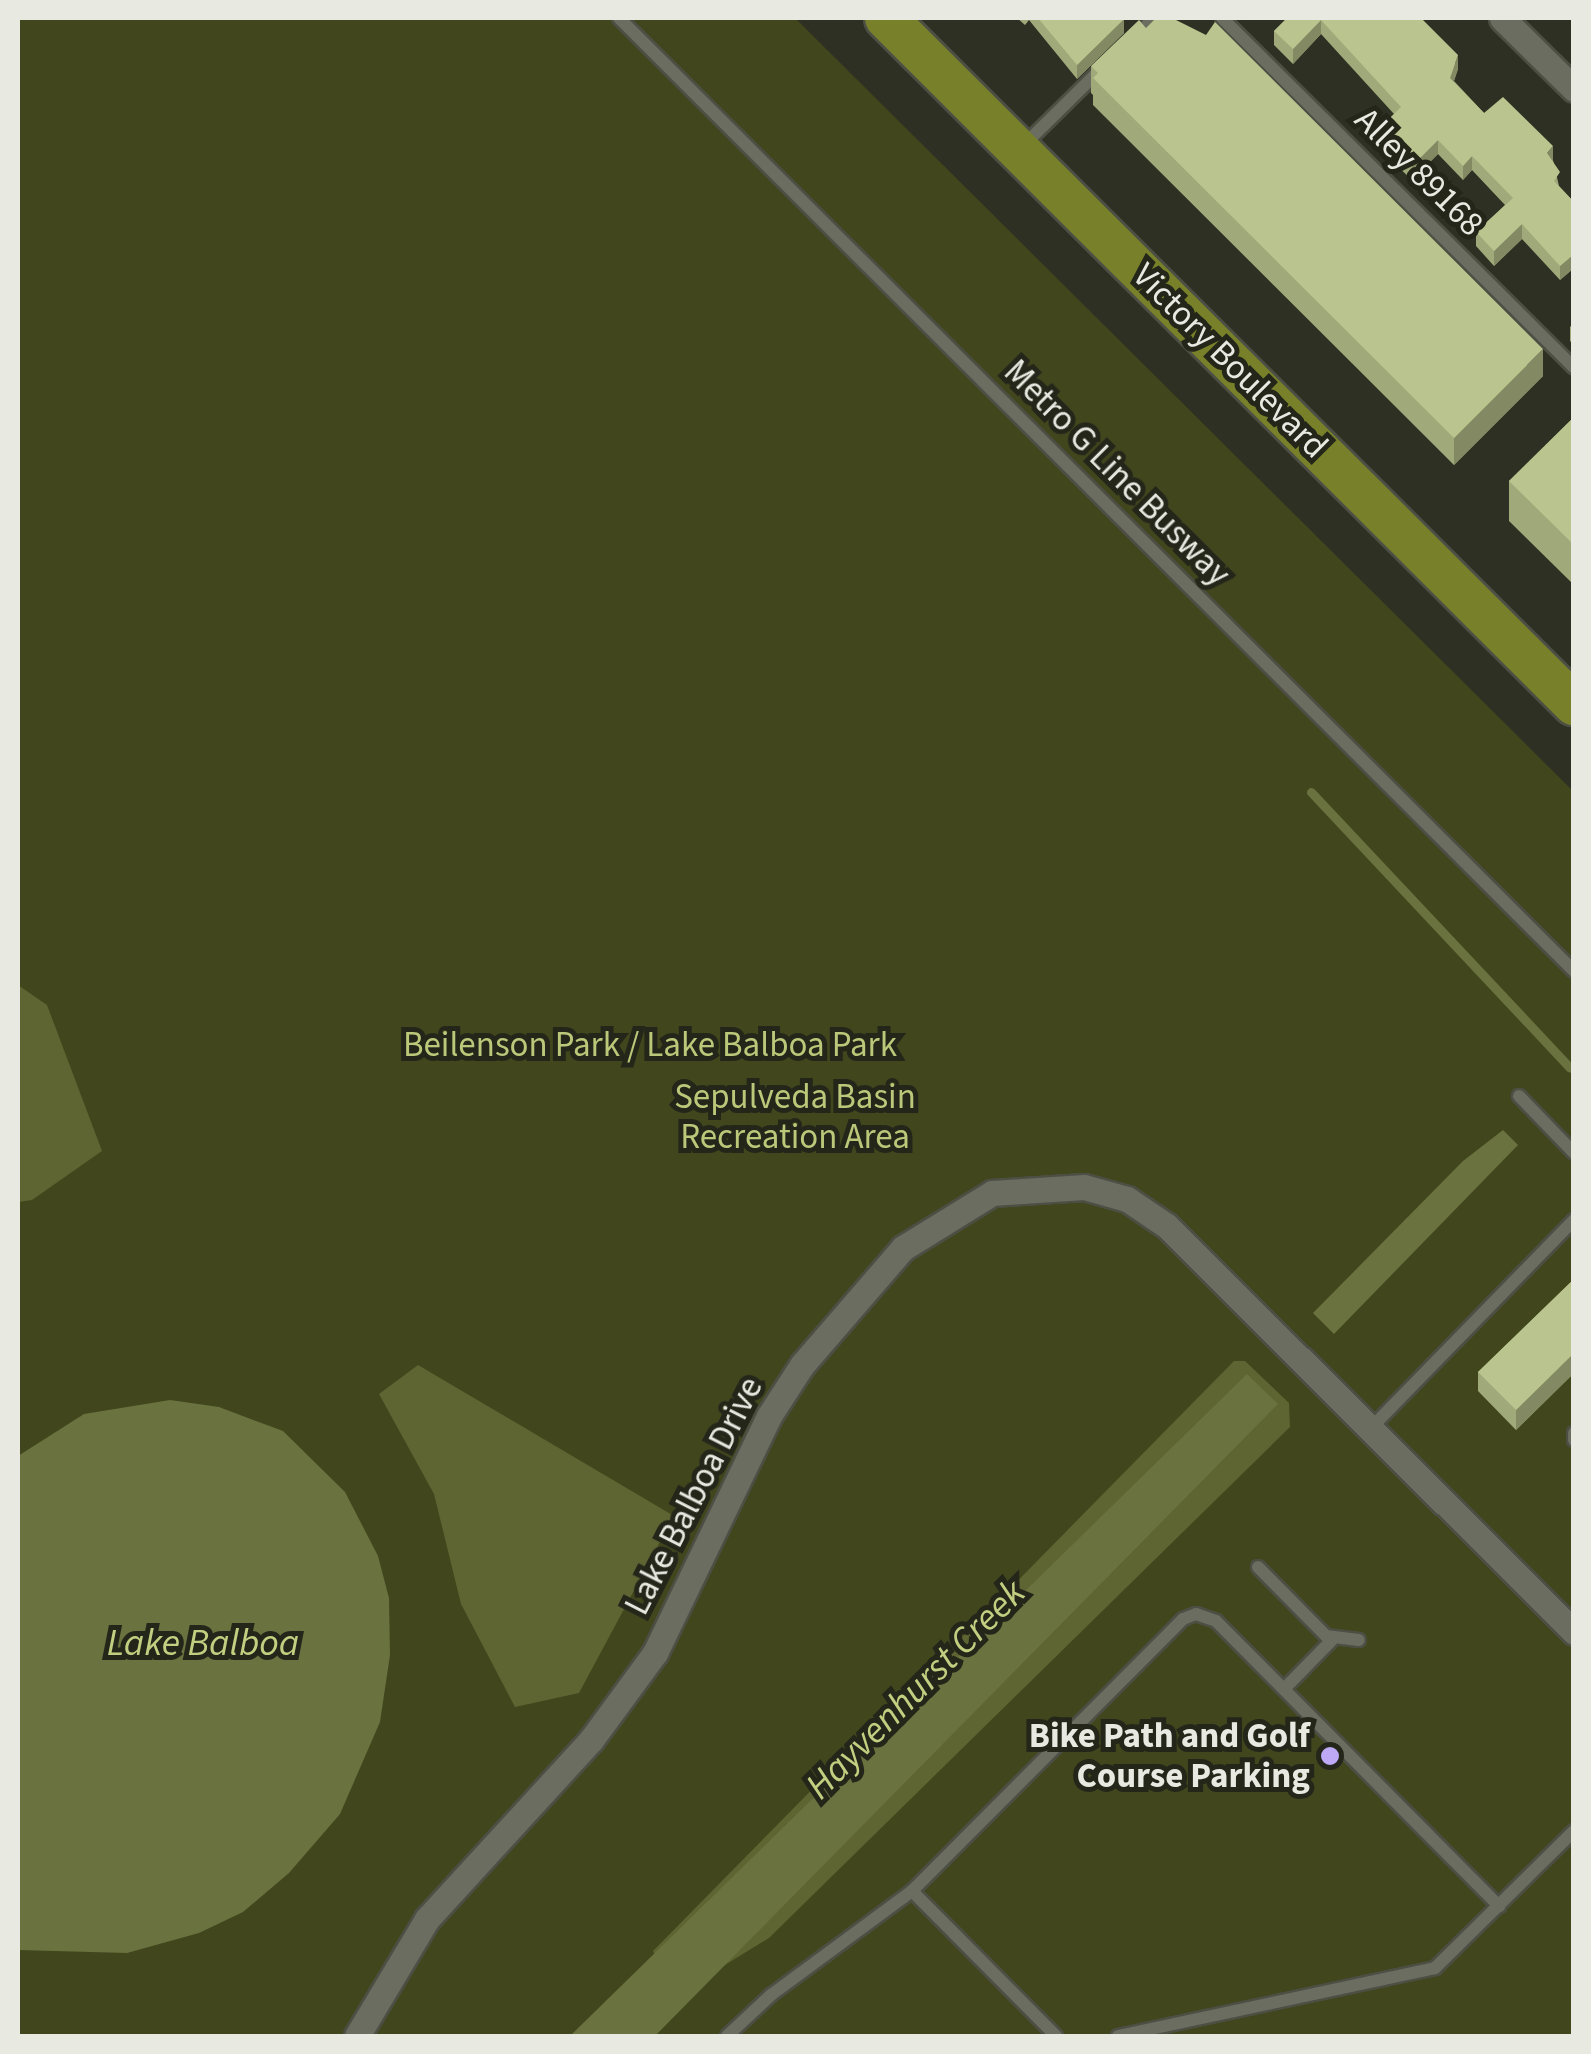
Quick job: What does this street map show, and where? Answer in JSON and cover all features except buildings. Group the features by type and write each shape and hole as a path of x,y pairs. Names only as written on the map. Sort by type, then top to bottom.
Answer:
{"main road":[{"name":"Victory Boulevard","path":"886,18 1574,704"}],"street":[{"path":"1502,18 1574,89"},
{"name":"Lake Balboa Drive","path":"357,2036 394,1963 427,1919 591,1740 655,1653 769,1416 802,1365 903,1248 965,1204 1033,1186 1084,1187 1127,1199 1167,1226 1572,1629"}],"lane":[{"name":"Metro G Line Busway","path":"618,18 1574,971"},
{"path":"1018,150 1154,18"},
{"name":"Alley 89168","path":"1222,18 1574,368"},
{"path":"1519,1096 1574,1152"},
{"path":"1372,1428 1568,1236 1574,1220"},
{"path":"1258,1567 1333,1639 1359,1640"},
{"path":"727,2036 770,1995 912,1891 1183,1619 1196,1614 1216,1622 1499,1906"},
{"path":"1284,1689 1333,1639"},
{"path":"1118,2036 1434,1968 1574,1832"},
{"path":"912,1891 1056,2036"}],"green space":[{"name":"Sepulveda Basin Recreation Area","path":"18,18 795,18 1573,791 1573,2036 18,2036"}],"shaded area":[{"path":"18,985 47,1005 102,1151 32,1200 18,1202"},
{"path":"1234,1361 1245,1361 1289,1403 1290,1427 769,1938 689,1987 662,1973 653,1951"},
{"path":"418,1365 674,1516 579,1693 515,1707 461,1604 434,1494 379,1394"}],"water":[{"path":"1503,1130 1518,1145 1334,1334 1313,1313 1463,1161"},
{"path":"1247,1374 1278,1404 655,2036 570,2036"},
{"name":"Lake Balboa","path":"170,1400 219,1407 283,1431 345,1492 378,1556 389,1598 390,1655 380,1722 340,1814 289,1873 243,1912 199,1933 127,1953 18,1950 18,1456 84,1414"}],"waterway":[{"path":"1311,792 1570,1068"}],"place":[{"name":"Bike Path and Golf Course Parking","path":"1330,1756"}],"park label":[{"name":"Beilenson Park / Lake Balboa Park","path":"650,1045"}],"water label":[{"name":"Hayvenhurst Creek","path":"916,1690"}]}
